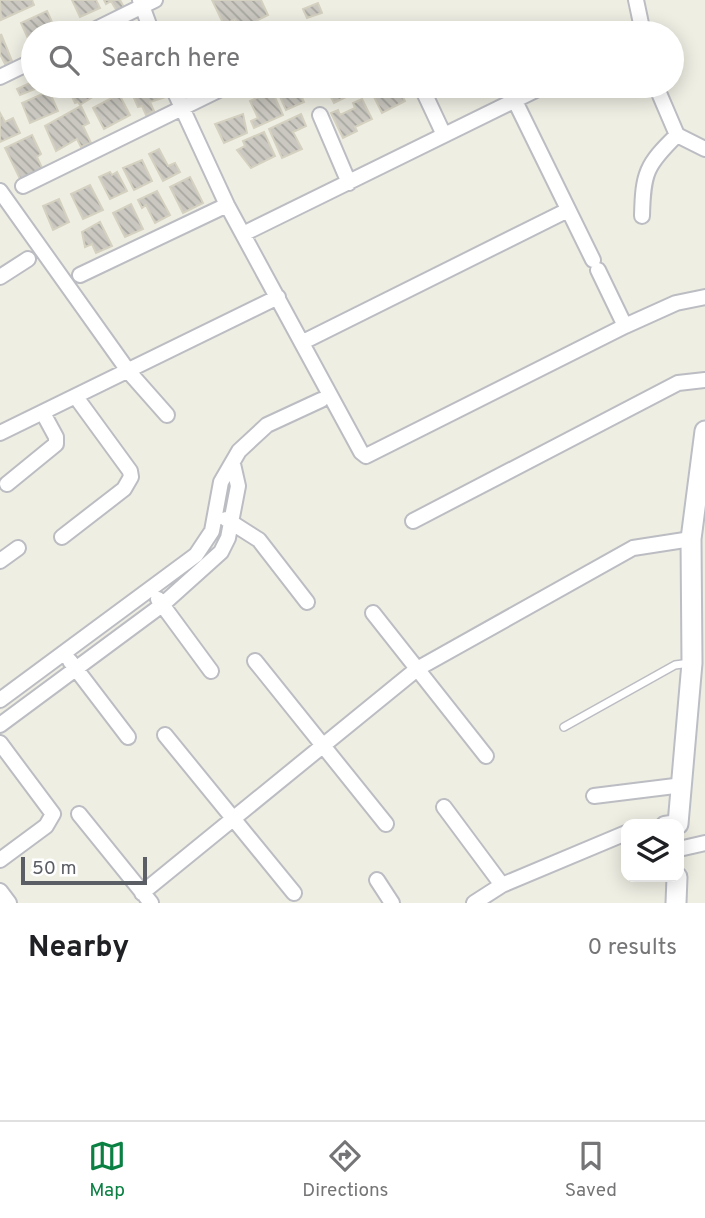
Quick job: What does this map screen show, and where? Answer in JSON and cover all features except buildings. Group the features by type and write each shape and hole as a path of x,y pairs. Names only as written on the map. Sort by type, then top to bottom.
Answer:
{"street":[{"path":"636,0 640,21"},
{"path":"110,21 146,2 150,21"},
{"path":"0,77 21,67"},
{"path":"177,98 227,205 361,452 366,456 625,326 683,300 705,297"},
{"path":"23,186 202,98"},
{"path":"427,98 444,135"},
{"path":"243,234 521,98"},
{"path":"661,98 677,135 705,149"},
{"path":"515,101 625,326"},
{"path":"320,115 349,183"},
{"path":"642,216 643,180 652,161 677,135"},
{"path":"0,191 130,372 167,415"},
{"path":"80,275 227,205"},
{"path":"303,342 568,210"},
{"path":"0,277 28,259"},
{"path":"0,433 130,372 278,297"},
{"path":"413,521 678,383 705,380"},
{"path":"62,537 124,489 131,477 130,471 76,397"},
{"path":"0,700 196,555 212,531 221,482 252,436 267,425 321,400"},
{"path":"7,484 55,444 56,437 43,413"},
{"path":"674,819 683,785 696,652 691,539 705,431"},
{"path":"0,725 162,604 221,551 232,522 238,486 233,464"},
{"path":"221,482 238,486"},
{"path":"216,513 259,540 307,602"},
{"path":"79,814 147,898 234,818 417,669 633,548 691,539"},
{"path":"0,561 18,548"},
{"path":"151,590 211,671"},
{"path":"373,614 486,756"},
{"path":"65,654 128,737"},
{"path":"255,661 386,824"},
{"path":"165,735 295,893"},
{"path":"0,743 53,814 46,826 0,860"},
{"path":"594,796 683,785"},
{"path":"444,807 502,885"},
{"path":"474,903 502,885 621,835"},
{"path":"684,848 705,843"},
{"path":"377,880 392,903"},
{"path":"676,903 677,882"},
{"path":"0,891 9,903"}],"lane":[{"path":"564,727 696,652"}]}
